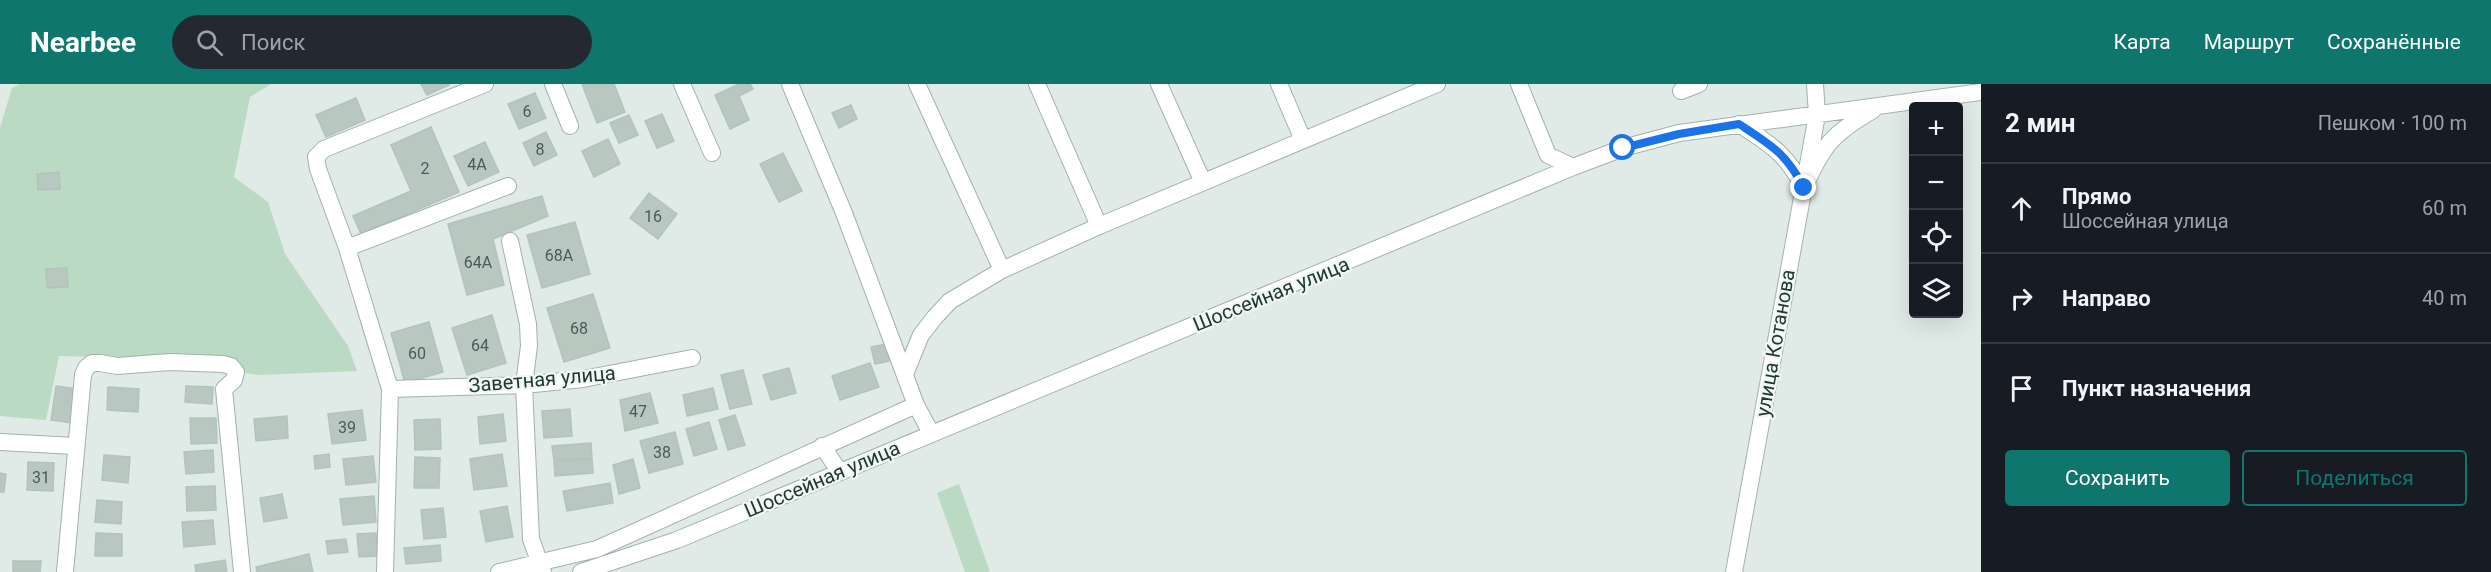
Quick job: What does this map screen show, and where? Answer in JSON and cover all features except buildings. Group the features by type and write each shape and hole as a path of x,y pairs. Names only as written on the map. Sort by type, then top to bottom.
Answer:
{"street":[{"path":"385,572 390,389 348,248 318,169 316,157 324,149 485,84"},
{"path":"553,84 570,126"},
{"path":"682,84 712,153"},
{"path":"790,84 844,213 916,405 931,433"},
{"path":"917,84 1002,270"},
{"path":"1037,84 1099,226"},
{"path":"1159,84 1203,182"},
{"path":"1279,84 1303,140"},
{"path":"905,374 921,335 935,317 950,302 1002,270 1099,226 1303,140 1402,91 1437,84"},
{"path":"1519,84 1548,155 1573,167"},
{"path":"1681,91 1699,84"},
{"name":"улица Котанова","path":"1734,572 1817,115 1815,84"},
{"name":"Шоссейная улица","path":"582,572 677,540 1623,148 1679,134 1739,124 1981,92"},
{"path":"1804,188 1831,138 1842,128 1880,106"},
{"path":"1739,124 1774,146 1786,159 1804,188"},
{"path":"348,248 508,186"},
{"path":"510,241 528,324 529,346 524,385 531,539 541,568"},
{"name":"Заветная улица","path":"390,389 524,385 583,379 692,358"},
{"path":"64,572 75,446 83,375 86,368 92,363 128,366 170,362 223,364 231,366 236,372 234,380 224,389 242,572"},
{"path":"500,572 541,568 597,549 916,405"},
{"path":"0,442 75,446"},
{"path":"822,447 840,472"},
{"path":"668,517 677,540"}],"green space":[{"path":"20,84 271,84 250,97 234,177 268,202 285,254 348,346 357,371 259,375 142,358 59,356 46,420 0,416 0,128 12,88"},
{"path":"959,484 990,572 965,572 937,493"}],"route":[{"path":"1623,148 1679,134 1739,124 1774,146 1786,159 1804,188"}]}
